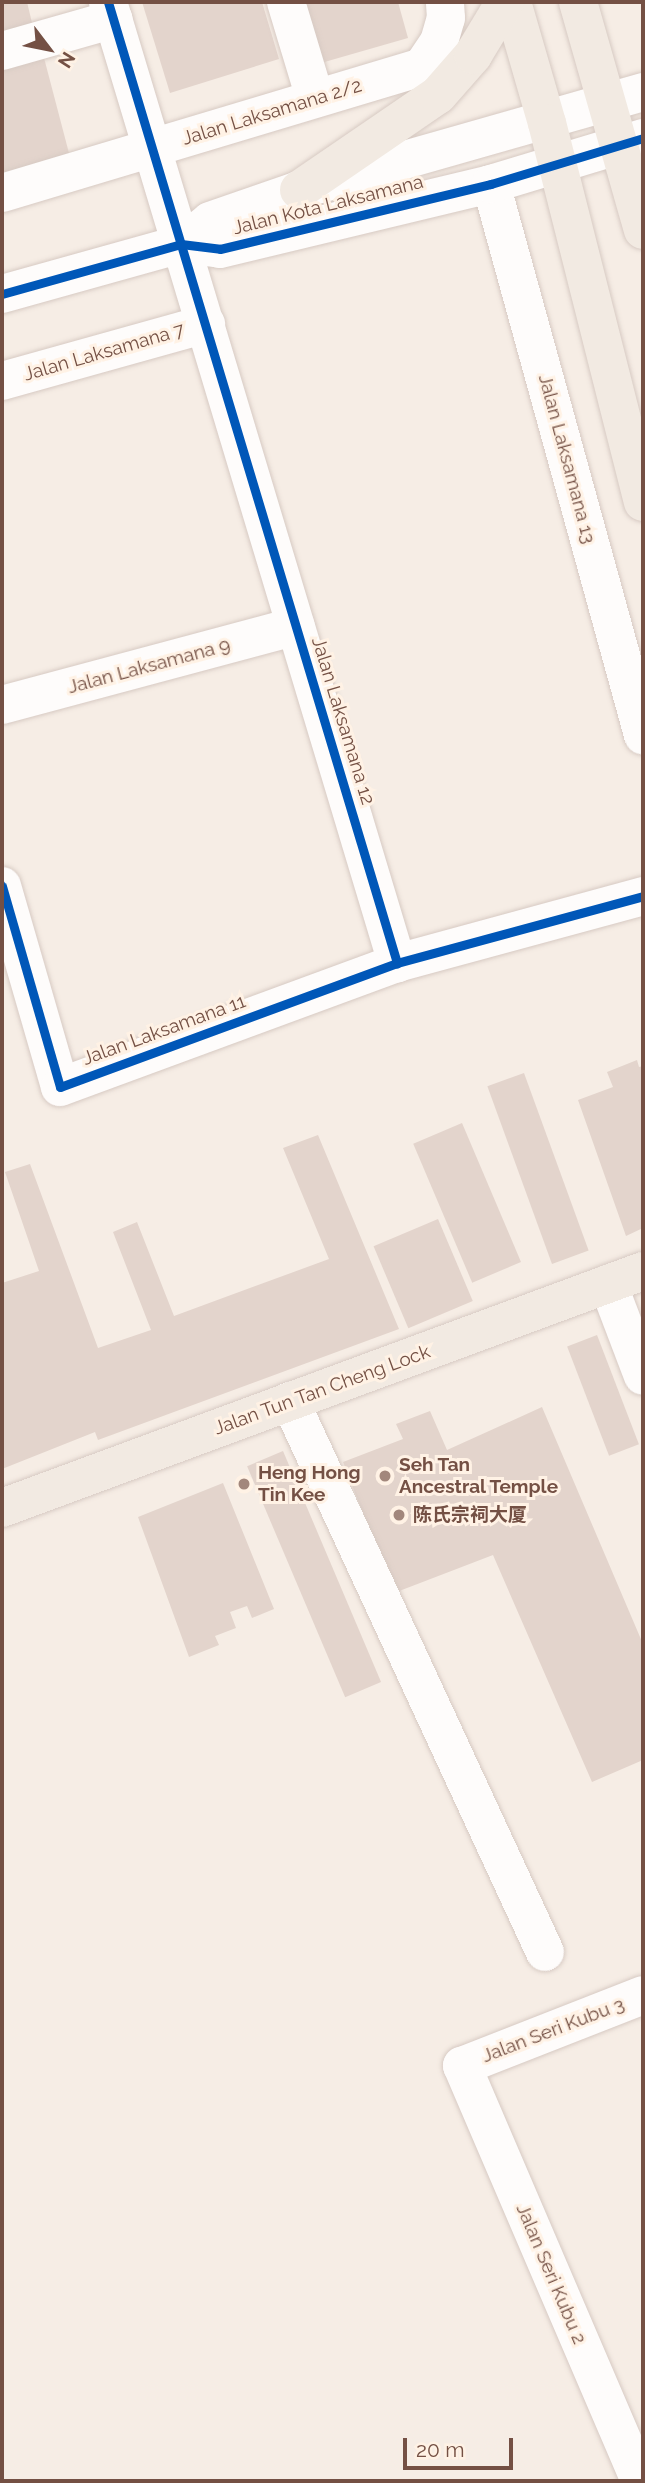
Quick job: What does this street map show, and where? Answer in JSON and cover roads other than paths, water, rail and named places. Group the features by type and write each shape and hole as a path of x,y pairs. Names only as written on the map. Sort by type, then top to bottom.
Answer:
{"main road":[{"path":"299,190 438,95 473,55 505,2"},
{"path":"512,2 547,123 643,502"},
{"path":"579,2 626,97 643,230"},
{"name":"Jalan Tun Tan Cheng Lock","path":"2,1508 626,1278"}],"street":[{"path":"286,2 315,99"},
{"name":"Jalan Laksamana 2/2","path":"2,193 422,66 439,42 446,18 444,2"},
{"path":"2,51 111,10"},
{"name":"Jalan Laksamana 12","path":"111,10 150,148 397,963"},
{"name":"Jalan Kota Laksamana","path":"2,294 181,244 210,221 299,190 547,123 626,97"},
{"name":"Jalan Kota Laksamana","path":"181,244 220,249 491,184 632,142"},
{"name":"Jalan Laksamana 13","path":"491,184 643,735"},
{"name":"Jalan Laksamana 7","path":"2,380 205,324"},
{"name":"Jalan Laksamana 9","path":"2,705 296,626"},
{"name":"Jalan Laksamana 11","path":"2,886 60,1087 397,963"},
{"path":"397,963 643,896"},
{"path":"626,1278 643,1376"},
{"path":"290,1401 545,1952"},
{"name":"Jalan Seri Kubu 3","path":"462,2066 643,1995"},
{"name":"Jalan Seri Kubu 2","path":"462,2066 640,2481"}],"place":[{"name":"Seh Tan Ancestral Temple","path":"385,1476"},
{"name":"Heng Hong Tin Kee","path":"244,1484"},
{"name":"陈氏宗祠大厦","path":"399,1515"}]}
